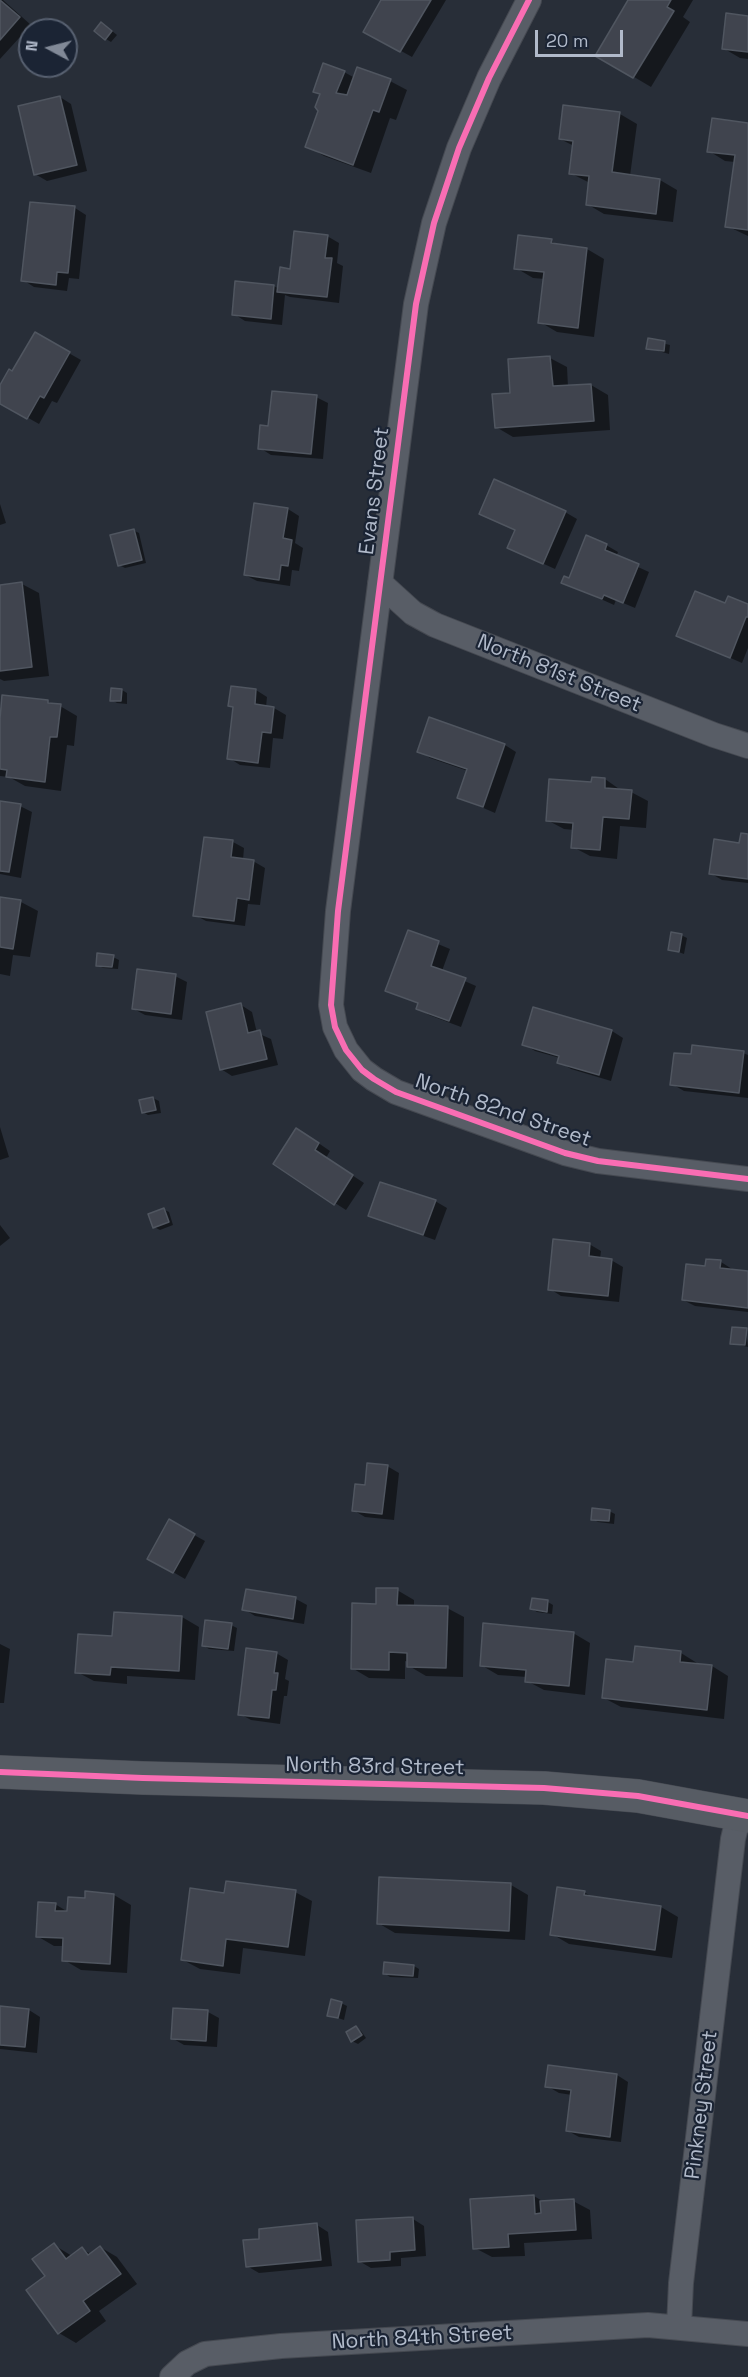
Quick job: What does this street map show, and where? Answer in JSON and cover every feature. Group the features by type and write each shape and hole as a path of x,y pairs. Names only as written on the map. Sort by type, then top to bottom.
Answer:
{"street":[{"name":"Evans Street","path":"331,1005 338,911 416,304 434,223 459,148 489,78 529,0"},
{"name":"North 81st Street","path":"380,584 413,613 435,625 714,735 748,746"},
{"name":"North 82nd Street","path":"331,1005 335,1027 346,1050 362,1070 396,1092 565,1153 598,1161 748,1179"},
{"name":"North 83rd Street","path":"0,1772 544,1788 638,1796 743,1815"},
{"name":"Pinkney Street","path":"679,2327 681,2283 733,1839 743,1815"},
{"name":"North 84th Street","path":"172,2377 187,2363 205,2354 281,2346 648,2325 679,2327"},
{"path":"679,2327 748,2334"}],"building":[{"path":"0,0 20,17 0,40"},
{"path":"381,0 431,0 400,52 363,32"},
{"path":"628,0 671,0 667,7 674,11 633,78 595,56"},
{"path":"726,13 748,16 748,52 722,49"},
{"path":"101,22 112,31 105,40 94,31"},
{"path":"323,63 345,71 336,93 347,95 357,67 391,79 379,112 373,110 353,165 305,147 318,111 315,107 320,94 313,92"},
{"path":"60,96 77,165 34,175 18,106"},
{"path":"563,105 620,112 612,172 660,179 656,214 586,205 589,176 569,174 573,141 559,139"},
{"path":"712,118 748,123 748,230 725,227 735,155 707,152"},
{"path":"30,202 75,206 68,273 57,272 56,285 21,281"},
{"path":"294,231 328,235 325,258 332,258 327,297 277,292 280,267 290,269"},
{"path":"518,235 552,239 551,243 587,248 578,328 538,323 544,272 514,269"},
{"path":"235,281 274,285 271,319 232,315"},
{"path":"35,332 70,352 44,398 40,396 27,419 0,404 0,385 9,369 12,371"},
{"path":"648,338 665,341 664,351 646,349"},
{"path":"550,356 553,386 591,384 594,421 495,428 492,394 510,393 508,359"},
{"path":"272,391 317,395 311,454 258,449 260,425 268,426"},
{"path":"494,479 566,511 543,564 507,548 515,530 479,514"},
{"path":"254,503 288,508 283,538 292,540 288,566 281,565 279,580 244,575"},
{"path":"134,529 142,560 118,566 110,535"},
{"path":"586,535 607,544 605,550 639,564 623,603 604,595 602,599 561,583 564,576 569,578"},
{"path":"22,582 32,667 0,671 0,585"},
{"path":"695,591 725,603 728,596 748,604 748,617 746,617 730,658 676,636"},
{"path":"231,686 256,689 255,704 274,707 271,733 262,732 258,763 227,759 233,707 228,706"},
{"path":"111,688 122,689 121,701 110,701"},
{"path":"2,695 48,700 48,703 61,704 57,737 50,737 45,782 6,777 7,770 0,769"},
{"path":"429,717 505,744 483,807 457,798 467,769 417,752"},
{"path":"592,777 605,778 605,788 632,790 629,819 603,817 600,850 571,848 573,823 546,821 549,779 591,782"},
{"path":"0,801 21,804 9,872 0,871"},
{"path":"741,833 748,834 748,879 709,874 714,839 739,843"},
{"path":"204,837 233,840 231,857 254,860 249,900 237,898 234,921 193,916"},
{"path":"0,897 21,900 13,949 0,947"},
{"path":"408,930 439,941 431,966 466,978 449,1021 416,1009 418,1003 385,991"},
{"path":"671,932 682,934 679,952 668,950"},
{"path":"97,953 114,955 112,967 96,966"},
{"path":"137,969 176,974 171,1014 132,1009"},
{"path":"241,1003 248,1033 260,1030 267,1059 220,1070 206,1012"},
{"path":"533,1007 612,1030 599,1075 557,1063 559,1056 522,1045"},
{"path":"692,1045 744,1051 739,1093 670,1085 674,1053 691,1054"},
{"path":"153,1097 156,1110 142,1113 139,1100"},
{"path":"296,1128 319,1143 315,1150 353,1175 334,1205 273,1164"},
{"path":"380,1182 436,1200 423,1235 368,1216"},
{"path":"164,1208 169,1222 153,1228 148,1214"},
{"path":"553,1239 590,1243 589,1256 612,1259 608,1296 548,1290"},
{"path":"706,1259 721,1260 720,1268 748,1271 748,1308 682,1300 686,1264 705,1266"},
{"path":"732,1327 747,1328 745,1345 730,1344"},
{"path":"367,1463 388,1465 382,1514 352,1511 355,1484 365,1485"},
{"path":"592,1508 610,1510 609,1521 591,1520"},
{"path":"169,1519 195,1534 173,1573 147,1559"},
{"path":"376,1588 398,1588 397,1605 448,1606 446,1668 407,1667 407,1653 389,1652 389,1670 351,1669 352,1603 376,1604"},
{"path":"246,1589 296,1597 293,1619 242,1610"},
{"path":"532,1598 548,1600 547,1612 530,1609"},
{"path":"114,1612 182,1616 179,1671 111,1667 110,1675 75,1673 78,1634 112,1636"},
{"path":"205,1620 232,1623 228,1649 202,1646"},
{"path":"483,1623 574,1632 569,1686 525,1682 526,1670 480,1666"},
{"path":"635,1646 681,1651 680,1662 712,1665 707,1710 602,1698 606,1659 633,1662"},
{"path":"246,1648 277,1652 274,1673 278,1673 276,1690 272,1690 269,1718 238,1715"},
{"path":"379,1877 511,1883 509,1931 377,1924"},
{"path":"226,1881 296,1890 288,1947 226,1939 223,1966 181,1960 190,1888 224,1893"},
{"path":"557,1887 585,1891 584,1895 661,1906 655,1950 550,1935"},
{"path":"85,1891 114,1894 110,1964 62,1961 63,1938 36,1937 38,1902 56,1903 55,1911 67,1911 68,1897 85,1898"},
{"path":"384,1962 414,1965 413,1976 383,1974"},
{"path":"331,1999 342,2002 338,2018 327,2016"},
{"path":"0,2006 29,2009 25,2047 0,2045"},
{"path":"173,2008 208,2010 206,2041 171,2039"},
{"path":"356,2026 362,2035 351,2042 346,2032"},
{"path":"548,2065 617,2074 610,2137 566,2131 571,2090 545,2087"},
{"path":"534,2195 535,2214 541,2213 540,2201 574,2199 576,2230 508,2234 509,2247 473,2249 470,2199"},
{"path":"413,2217 415,2250 390,2252 390,2260 358,2262 356,2220"},
{"path":"317,2223 321,2260 246,2267 243,2240 259,2239 259,2229"},
{"path":"54,2243 66,2259 82,2247 88,2255 100,2246 121,2274 83,2301 90,2311 58,2334 26,2290 45,2276 32,2259"}],"cycle path":[{"path":"529,0 489,78 459,148 434,223 416,304 338,911 331,1005 335,1027 346,1050 362,1070 396,1092 565,1153 598,1161 748,1179"},
{"path":"0,1772 544,1788 638,1796 748,1816"}]}
